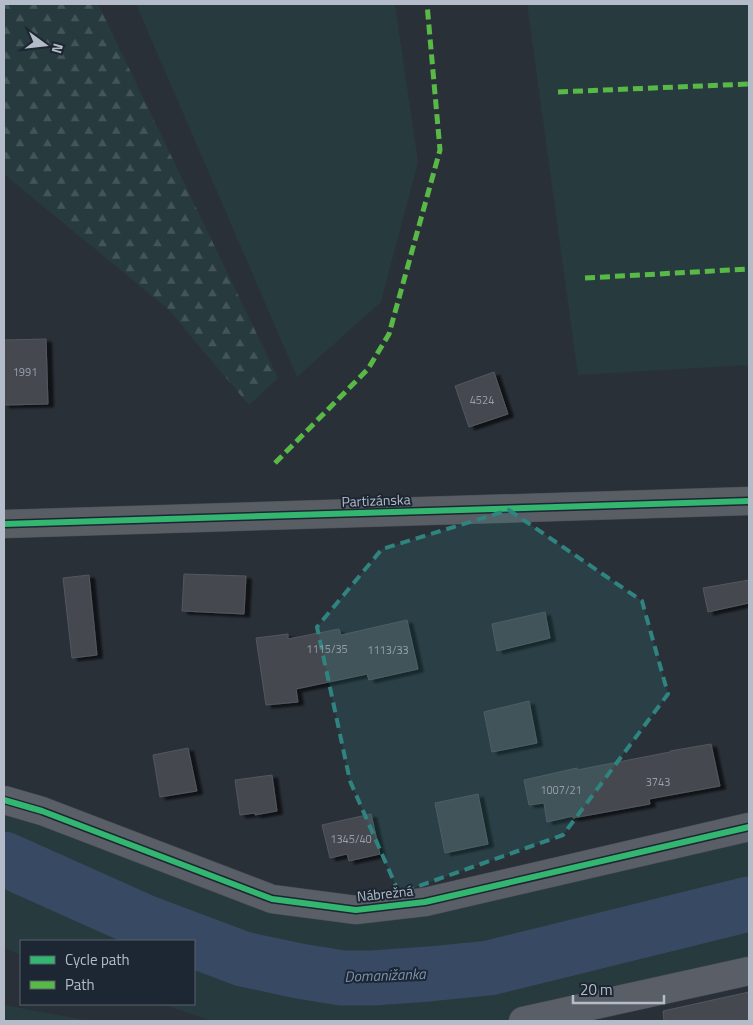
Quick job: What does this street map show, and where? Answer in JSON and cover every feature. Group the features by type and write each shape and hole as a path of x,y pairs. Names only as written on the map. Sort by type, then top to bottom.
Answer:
{"main road":[{"name":"Partizánska","path":"4,524 749,501"}],"street":[{"name":"Nábrežná","path":"4,800 42,812 272,899 356,910 425,902 749,827"},
{"path":"524,1021 749,971"}],"highlighted area":[{"path":"509,510 642,601 668,694 563,835 399,893 350,781 317,627 382,549"}],"green space":[{"path":"4,4 98,4 278,378 249,405 168,309 4,174"},
{"path":"136,4 395,4 418,162 381,302 297,377"},
{"path":"527,4 749,4 749,365 578,375"},
{"path":"4,800 272,899 356,910 749,827 749,971 523,1021 212,1021 165,1005 195,1005 195,940 20,940 20,955 4,948"},
{"path":"4,1005 91,1021 4,1021"}],"building":[{"path":"46,339 48,404 4,405 4,340"},
{"path":"494,372 508,414 469,427 455,386"},
{"path":"184,574 246,576 244,614 182,611"},
{"path":"89,575 97,655 72,658 63,578"},
{"path":"749,580 749,603 708,612 703,588"},
{"path":"545,612 550,638 497,651 492,624"},
{"path":"407,620 418,669 369,680 367,674 296,689 298,702 266,705 256,638 288,634 288,639 339,629 341,635"},
{"path":"529,701 537,743 492,752 484,712"},
{"path":"711,744 720,786 649,799 650,804 547,822 544,803 529,805 524,780 577,768 577,770"},
{"path":"188,748 197,791 160,797 153,755"},
{"path":"272,775 277,811 255,815 255,813 240,815 235,780"},
{"path":"478,794 488,844 445,853 435,803"},
{"path":"371,814 380,854 349,861 347,854 330,858 322,825"},
{"path":"749,992 749,1021 664,1021 663,1011"}],"waterway":[{"name":"Domanižanka","path":"4,859 147,923 192,940"},
{"name":"Domanižanka","path":"195,941 243,959 299,971 342,978 372,978 489,968 749,904"}],"marked path":[{"path":"275,463 368,369 389,334 440,150 427,4"},
{"path":"558,92 749,84"},
{"path":"585,278 749,269"}],"cycle path":[{"path":"4,524 749,501"},
{"path":"4,800 42,811 272,899 356,910 425,902 749,827"}]}
